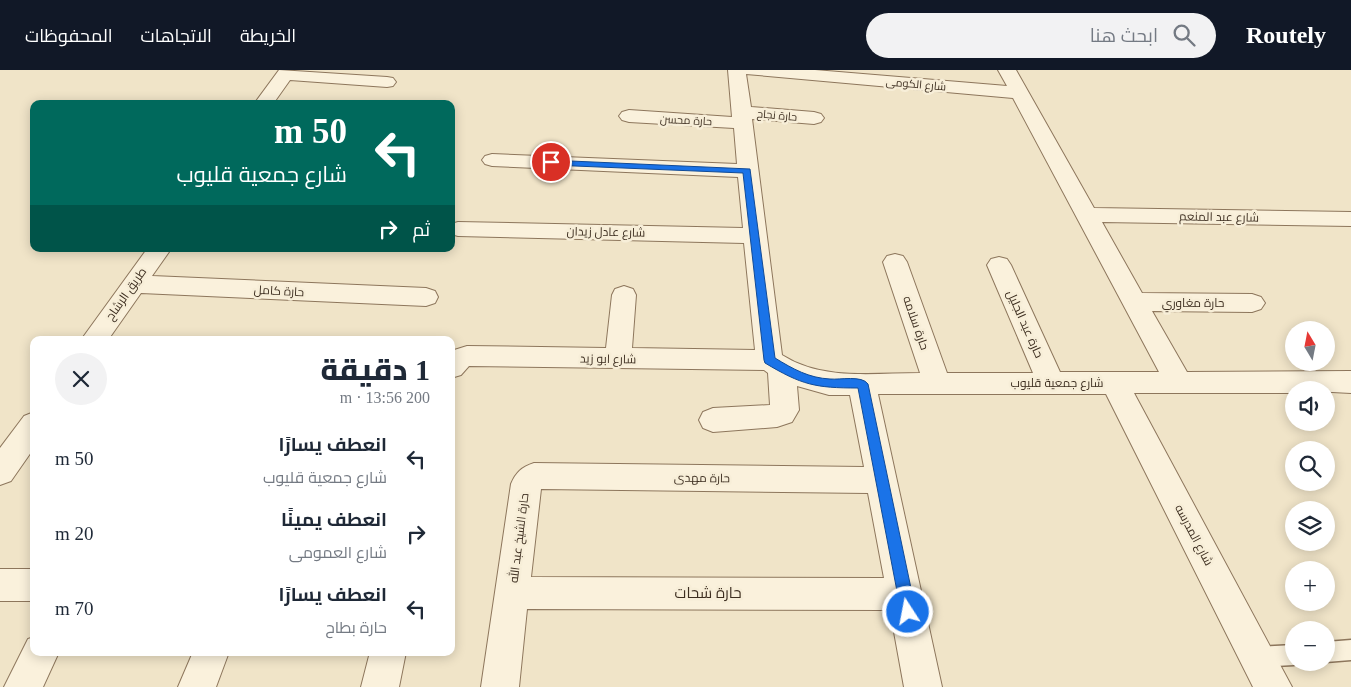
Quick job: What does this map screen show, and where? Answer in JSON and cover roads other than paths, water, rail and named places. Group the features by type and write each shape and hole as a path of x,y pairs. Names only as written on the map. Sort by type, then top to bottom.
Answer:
{"street":[{"path":"714,420 776,416 782,414 785,410 775,364 754,236 737,70"},
{"name":"شارع الكومى","path":"752,70 1020,94"},
{"path":"1006,70 1179,383"},
{"path":"266,100 287,72 387,82"},
{"name":"حارة محسن","path":"629,116 742,118"},
{"name":"حارة نجاح","path":"742,118 814,118"},
{"path":"492,160 747,171"},
{"name":"شارع عبد المنعم","path":"1087,215 1351,219"},
{"name":"شارع عادل زيدان","path":"458,229 754,236"},
{"name":"طريق الرشاح","path":"97,336 157,252"},
{"name":"حارة سلامه","path":"895,262 937,383"},
{"name":"حارة عبد الجليل","path":"999,265 1051,383"},
{"name":"حارة كامل","path":"133,284 426,297"},
{"path":"618,360 624,295"},
{"name":"حارة مغاوري","path":"1135,302 1252,303"},
{"name":"شارع ابو زيد","path":"455,361 467,356 775,364"},
{"name":"شارع جمعية قليوب","path":"775,364 812,381 829,384 1351,382"},
{"name":"شارع المدرسه","path":"1114,383 1273,687"},
{"path":"862,384 923,687"},
{"path":"0,472 30,430"},
{"name":"حارة مهدى","path":"526,484 530,478 538,476 882,480"},
{"name":"حارة الشيخ عبد الله","path":"500,687 526,484"},
{"path":"0,585 30,585"},
{"name":"حارة شحات","path":"512,593 905,594"},
{"path":"23,687 40,656"},
{"path":"197,687 209,656"},
{"path":"380,687 387,656"}],"lane":[{"path":"1335,651 1351,650"},
{"path":"1258,657 1285,655"}]}
